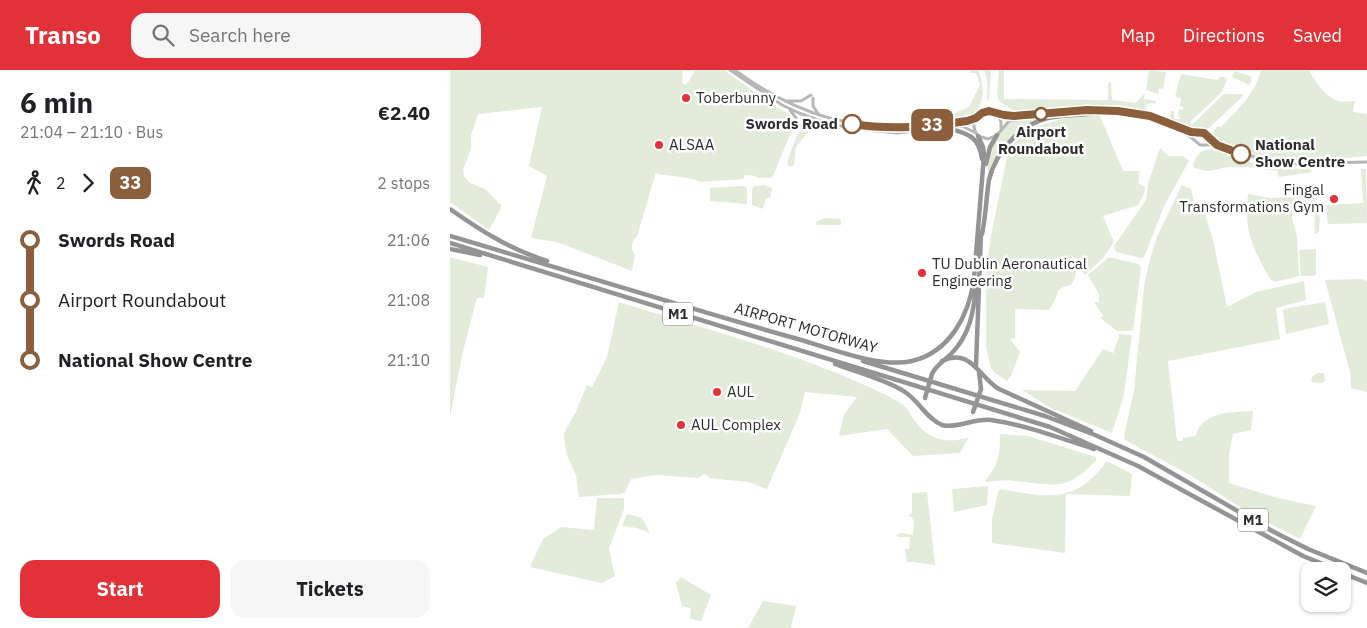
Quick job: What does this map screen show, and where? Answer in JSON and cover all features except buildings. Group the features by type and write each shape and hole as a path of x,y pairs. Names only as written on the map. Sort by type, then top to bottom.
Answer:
{"highway":[{"path":"981,238 990,177 1001,153 1012,139 1027,127 1048,118 1103,113"},
{"name":"M1","path":"947,128 963,131 974,140 981,155 982,175"},
{"name":"AIRPORT MOTORWAY","path":"450,235 769,332 882,363 902,363 926,356 945,343 964,316 972,292 984,151 977,135"},
{"path":"976,366 985,167 990,147 997,135"},
{"name":"M1","path":"450,210 494,239 510,247 617,285"},
{"name":"M1","path":"942,361 960,345 967,332 974,310 978,232"},
{"path":"450,246 506,261"},
{"name":"AIRPORT MOTORWAY","path":"450,246 486,254 786,347"},
{"name":"M1","path":"769,332 1045,416 1095,435 1144,457"},
{"name":"M1","path":"786,347 898,388 908,394 938,422 948,426 964,422 973,412 981,389 979,371"},
{"name":"M1","path":"786,347 1050,427 1125,460 1317,562"},
{"path":"929,414 924,398 932,374 937,366 947,359 958,358 968,360 976,366"},
{"name":"M1","path":"976,366 990,384 999,389 1044,408 1144,457 1274,532 1308,549 1367,573"},
{"path":"964,422 990,420 1025,428 1125,460"},
{"name":"M1","path":"1351,576 1367,583"}],"main road":[{"path":"730,70 758,90 790,109 849,128 875,132 912,132 962,126 988,139 997,135 1009,121 1077,113 1103,113 1131,115 1157,122 1190,135 1200,145 1217,145 1266,161 1288,164 1367,162"},
{"path":"735,70 782,100 819,118 850,124 891,128 959,122 976,118 978,115 992,111 1014,116 1087,110 1128,112 1150,116 1191,132 1206,134 1217,145"},
{"path":"782,100 801,101 812,97 814,109 819,118"},
{"path":"790,109 796,118 797,128 806,122 819,118"},
{"path":"997,113 1002,122 1000,130"},
{"path":"1021,119 1069,116"},
{"path":"976,118 974,127 977,135"},
{"path":"1198,142 1197,137 1200,134"},
{"path":"1206,145 1209,142 1209,138"}],"green space":[{"path":"450,70 683,70 682,83 685,85 695,70 724,70 769,103 790,115 794,125 772,178 757,178 756,176 745,175 743,179 701,182 689,178 657,174 656,172 637,236 632,243 632,250 635,255 632,271 557,242 531,238 547,176 529,166 542,107 478,114 471,135 471,149 463,170 464,176 470,183 485,189 501,205 489,230 450,202"},
{"path":"970,70 978,70 981,76 983,91 977,111 965,119 945,120 948,116 969,107 980,85 976,73 971,73"},
{"path":"984,70 991,70 989,100 987,99 987,84"},
{"path":"999,70 1004,70 1004,99 1108,100 1108,83 1111,82 1112,100 1136,103 1144,94 1144,99 1156,101 1155,104 1146,104 1145,112 1099,106 1014,111 1000,102 997,95"},
{"path":"1149,70 1166,72 1163,89 1159,88 1158,94 1146,90"},
{"path":"1261,70 1309,70 1318,85 1331,98 1342,102 1355,101 1353,112 1367,114 1367,156 1316,160 1283,159 1250,153 1226,145 1216,139 1214,137 1214,130 1218,126 1221,127 1245,101 1255,86"},
{"path":"1235,71 1250,76 1252,80 1249,85 1232,77"},
{"path":"1181,74 1218,80 1219,77 1225,77 1227,80 1221,93 1191,121 1192,125 1224,94 1243,94 1243,96 1209,128 1202,131 1192,130 1191,126 1186,127 1169,120 1171,111 1174,111 1175,119 1180,119 1179,109 1183,110 1183,107 1180,106 1181,98 1175,97"},
{"path":"1100,116 1123,171 1140,171 1138,183 1145,187 1144,194 1138,205 1103,216 1114,242 1103,258 1085,275 1080,269 1079,260 1070,255 1075,266 1075,277 1071,285 1061,288 1049,310 1015,309 1015,338 1010,339 1020,352 1011,376 1007,381 991,368 986,347 986,308 987,265 991,236 1007,157 1014,144 1022,135 1037,126 1066,118"},
{"path":"1042,118 1008,142 987,180 989,157 993,142 1004,126 1015,120"},
{"path":"815,124 830,129 816,126 809,128 810,130 796,147 794,165 789,167 787,163 799,132 809,125"},
{"path":"1160,148 1169,156 1183,156 1189,161 1165,204 1144,257 1141,258 1116,252 1114,246 1146,200 1148,184"},
{"path":"1207,149 1250,162 1279,168 1310,169 1312,172 1279,177 1277,171 1255,168 1232,167 1205,171 1193,167 1198,155"},
{"path":"1366,167 1367,223 1328,224 1326,205 1363,203 1361,169 1366,169"},
{"path":"764,185 772,188 770,198 766,198 763,209 752,205 752,190 754,186"},
{"path":"1182,185 1191,189 1196,210 1204,212 1213,240 1227,307 1256,292 1304,281 1306,300 1276,308 1280,339 1168,361 1177,441 1196,436 1199,428 1211,417 1219,414 1253,411 1251,430 1233,434 1229,454 1229,483 1278,498 1316,506 1300,539 1248,512 1188,474 1125,440 1124,435 1134,391 1144,287 1148,267 1156,239"},
{"path":"744,186 747,188 747,204 710,201 710,188"},
{"path":"1248,194 1271,198 1294,197 1292,219 1297,236 1299,276 1275,282 1270,279 1254,248 1248,229"},
{"path":"1314,196 1320,219 1319,232 1315,234 1314,203 1296,203 1296,197"},
{"path":"825,218 841,219 841,225 817,225 816,222"},
{"path":"1316,249 1316,274 1313,276 1301,276 1299,250"},
{"path":"450,257 488,267 484,298 477,298 463,351 450,417"},
{"path":"1109,257 1138,264 1141,267 1133,331 1117,331 1100,318 1103,316 1094,302 1099,302 1099,294 1088,275"},
{"path":"1361,279 1367,281 1367,392 1351,388 1350,372 1325,280"},
{"path":"619,302 789,355 856,381 901,403 920,427 939,439 954,440 969,437 960,453 913,456 887,429 839,436 844,414 857,397 805,392 800,413 767,489 748,482 709,478 704,474 698,478 656,475 631,479 625,492 621,494 579,497 576,475 566,453 564,434 587,385 592,387 607,357"},
{"path":"1325,302 1329,324 1286,334 1283,309"},
{"path":"1119,334 1132,335 1124,395 1112,433 1049,407 1022,390 1075,391 1103,349 1114,353"},
{"path":"1317,373 1324,373 1325,381 1322,383 1311,382 1312,377"},
{"path":"1000,434 1028,436 1096,457 1096,460 1077,477 1059,484 1050,485 1007,481 984,482 998,459"},
{"path":"1107,461 1132,474 1130,496 1066,494 1065,553 992,543 992,519 999,489 1035,495 1070,492 1081,487 1091,479"},
{"path":"988,486 987,505 954,512 952,489"},
{"path":"927,492 935,565 907,562 905,549 909,549 910,537 898,537 896,535 901,533 913,535 914,522 912,517 908,516 912,513 912,493"},
{"path":"597,498 624,498 624,509 609,549 615,576 602,583 530,567 543,539 561,527 594,530"},
{"path":"627,514 642,518 650,533 637,528 622,526"},
{"path":"681,577 711,595 701,621 690,619 691,608 682,606 676,583"},
{"path":"763,601 796,606 791,628 748,628"}],"bus line":[{"name":"33","path":"852,124 882,128 906,128 967,121 989,111 1014,116 1087,110 1118,111 1150,116 1191,132 1204,133 1217,145 1241,154"}],"place":[{"name":"Toberbunny","path":"686,98"},
{"name":"Airport Roundabout","path":"1041,114"},
{"name":"Swords Road","path":"852,124"},
{"name":"ALSAA","path":"659,145"},
{"name":"National Show Centre","path":"1241,154"},
{"name":"Fingal Transformations Gym","path":"1334,199"},
{"name":"TU Dublin Aeronautical Engineering","path":"922,273"},
{"name":"AUL","path":"717,392"},
{"name":"AUL Complex","path":"681,425"}]}
